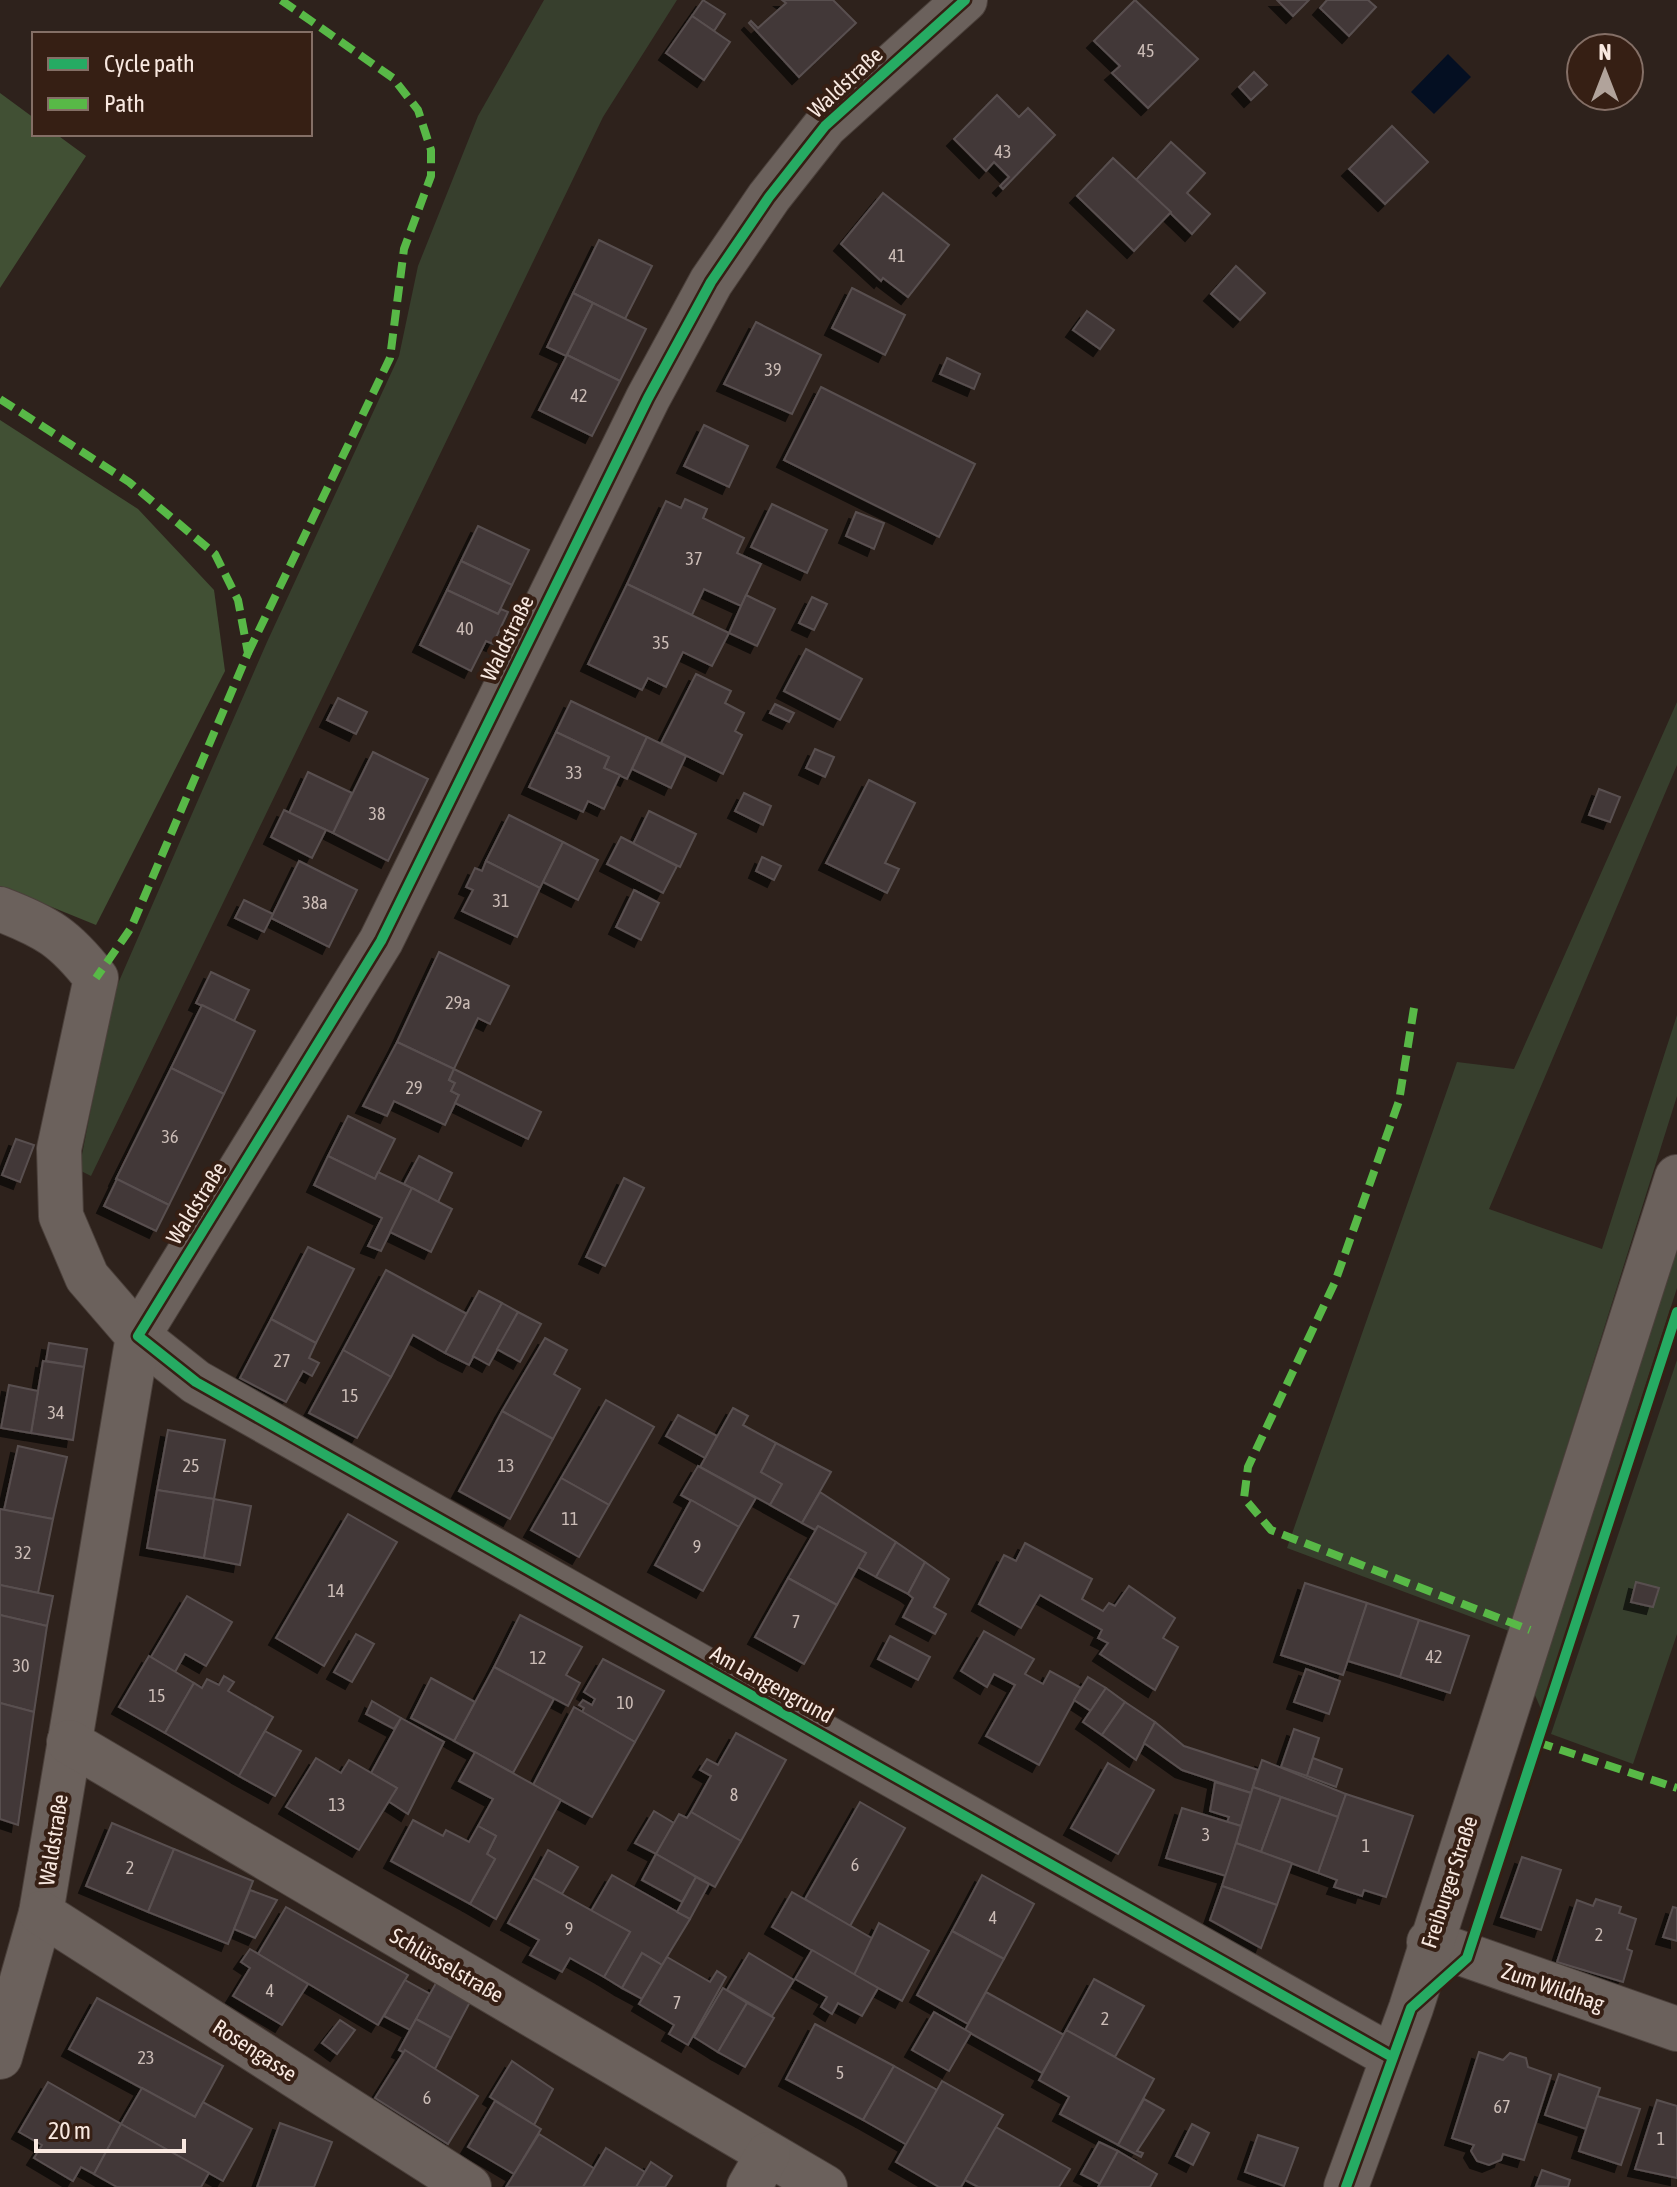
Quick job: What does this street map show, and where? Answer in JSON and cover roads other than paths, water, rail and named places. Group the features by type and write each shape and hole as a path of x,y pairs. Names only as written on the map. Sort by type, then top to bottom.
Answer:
{"street":[{"name":"Waldstraße","path":"0,2057 41,1913 138,1336 381,941 648,398 711,282 769,197 825,126 965,0"},
{"path":"0,909 34,922 70,945 96,978 59,1149 61,1216 87,1277 138,1336"},
{"name":"Freiburger Straße","path":"1346,2187 1392,2057 1677,1177"},
{"name":"Am Langengrund","path":"138,1336 196,1382 1392,2057"},
{"name":"Schlüsselstraße","path":"69,1742 758,2170 825,2187"},
{"name":"Rosengasse","path":"41,1913 469,2187"},
{"name":"Zum Wildhag","path":"1429,1942 1677,2029"}],"water":[{"path":"1448,54 1471,77 1434,114 1411,92"}]}
